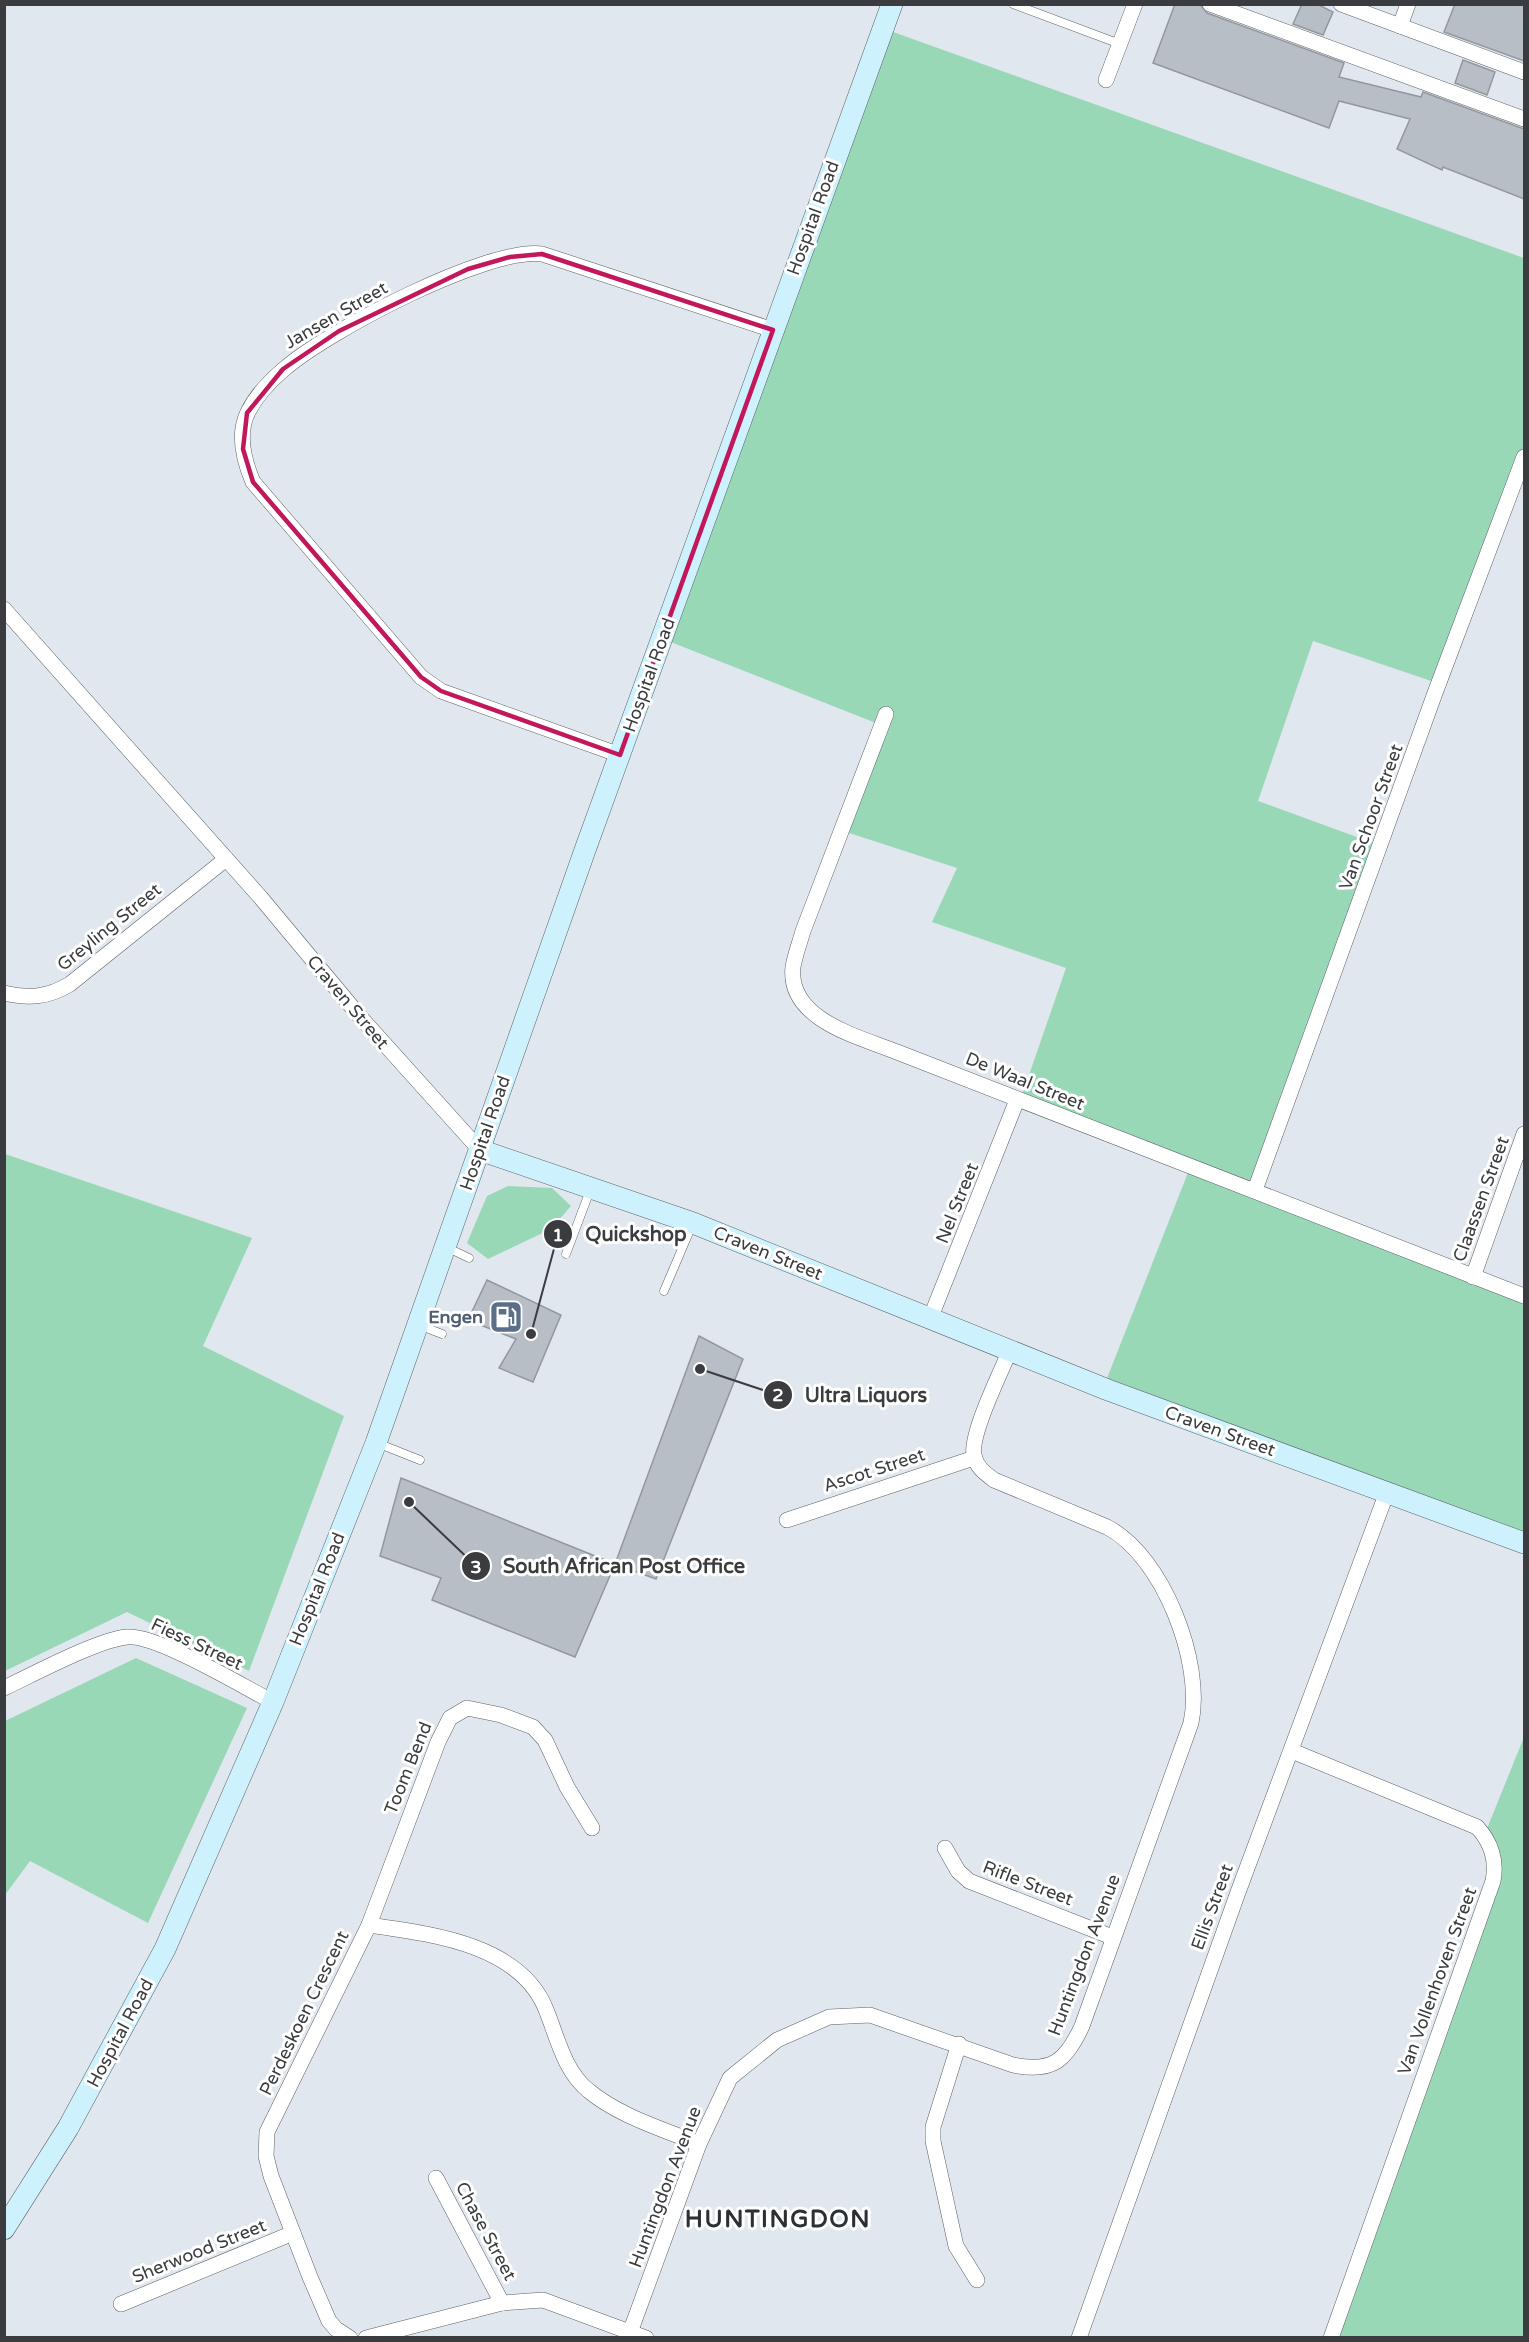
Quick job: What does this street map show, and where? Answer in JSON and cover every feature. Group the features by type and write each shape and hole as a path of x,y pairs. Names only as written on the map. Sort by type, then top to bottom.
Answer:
{"main road":[{"name":"Hospital Road","path":"4,2229 68,2128 165,1949 273,1702 376,1443 620,755 892,4"},
{"name":"Craven Street","path":"480,1150 693,1223 1108,1390 1524,1543"}],"street":[{"path":"1106,80 1135,4"},
{"path":"1209,4 1524,119"},
{"path":"1341,4 1524,72"},
{"path":"1400,26 1408,4"},
{"name":"Jansen Street","path":"620,755 441,692 421,677 253,482 243,449 243,426 247,413 256,399 283,369 339,332 468,269 510,256 542,254 773,330"},
{"name":"Van Schoor Street","path":"1255,1190 1524,457"},
{"name":"Craven Street","path":"4,609 226,859 362,1019 480,1150"},
{"name":"De Waal Street","path":"886,714 863,767 803,931 793,968 796,986 811,1012 829,1024 1017,1100 1255,1190 1524,1296"},
{"name":"Greyling Street","path":"4,993 30,998 58,992 226,859"},
{"name":"Nel Street","path":"930,1319 1017,1100"},
{"name":"Claassen Street","path":"1473,1277 1524,1134"},
{"path":"974,1458 979,1425 1010,1350"},
{"name":"Ascot Street","path":"787,1520 974,1458"},
{"name":"Huntingdon Avenue","path":"629,2335 699,2144 730,2078 777,2040 829,2017 870,2015 1013,2065 1034,2070 1062,2059 1082,2026 1112,1937 1191,1723 1194,1686 1191,1658 1156,1577 1146,1560 1124,1536 994,1480 979,1467 974,1458"},
{"name":"Ellis Street","path":"1079,2337 1236,1895 1292,1751 1386,1492"},
{"name":"Fiess Street","path":"4,1688 93,1648 127,1637 144,1639 165,1647 273,1702"},
{"name":"Toom Bend","path":"369,1925 438,1742 450,1718 467,1708 527,1724 540,1732 567,1787 592,1828"},
{"name":"Van Vollenhoven Street","path":"1292,1751 1477,1827 1491,1848 1494,1866 1493,1881 1331,2337"},
{"name":"Rifle Street","path":"945,1848 958,1871 969,1881 1112,1937"},
{"name":"Perdeskoen Crescent","path":"350,2337 336,2329 329,2321 293,2233 271,2176 266,2156 267,2132 369,1925 432,1934 495,1956 518,1968 546,2008 573,2074 588,2091 611,2106 699,2144"},
{"path":"958,2044 933,2127 933,2141 956,2246 977,2280"},
{"name":"Chase Street","path":"436,2178 502,2303"},
{"name":"Sherwood Street","path":"121,2304 293,2233"},
{"path":"366,2337 502,2303 543,2300 629,2335 646,2337"}],"lane":[{"path":"1013,4 1120,44"},
{"path":"566,1254 592,1187"},
{"path":"664,1291 693,1223"},
{"path":"446,1247 469,1258"},
{"path":"418,1325 442,1334"},
{"path":"376,1443 420,1460"}],"highlighted area":[{"path":"542,254 773,330 620,755 441,691 421,677 253,482 243,449 247,413 283,369 339,331 468,269 510,257"}],"green space":[{"path":"882,28 1524,258 1524,476 1446,686 1313,641 1258,801 1387,848 1257,1196 1524,1300 1524,1553 1102,1391 1189,1170 1019,1104 1066,968 932,922 957,868 846,832 881,725 663,639"},
{"path":"5,1154 252,1238 203,1346 344,1416 249,1671 127,1612 5,1671"},
{"path":"508,1186 552,1188 571,1206 551,1229 488,1259 467,1243 487,1196"},
{"path":"136,1658 247,1708 148,1923 30,1861 5,1895 5,1721"},
{"path":"1524,1737 1524,2337 1338,2338 1499,1876 1484,1836"}],"building":[{"path":"1175,4 1200,4 1207,13 1344,63 1339,77 1421,97 1423,92 1524,129 1524,199 1443,167 1442,170 1397,149 1410,119 1339,101 1329,128 1153,63"},
{"path":"1302,4 1317,4 1333,12 1323,35 1293,24"},
{"path":"1455,4 1524,4 1524,61 1444,32"},
{"path":"1463,60 1495,72 1487,95 1455,83"},
{"path":"487,1280 561,1315 533,1382 499,1368 516,1339 468,1320"},
{"path":"699,1336 743,1359 656,1579 615,1564"},
{"path":"401,1478 615,1564 575,1657 432,1600 441,1578 380,1556"}],"place":[{"name":"Engen","path":"506,1317"},
{"name":"Quickshop","path":"531,1334"},
{"name":"Ultra Liquors","path":"700,1369"},
{"name":"South African Post Office","path":"409,1502"}],"district":[{"name":"HUNTINGDON","path":"778,2219"}]}
